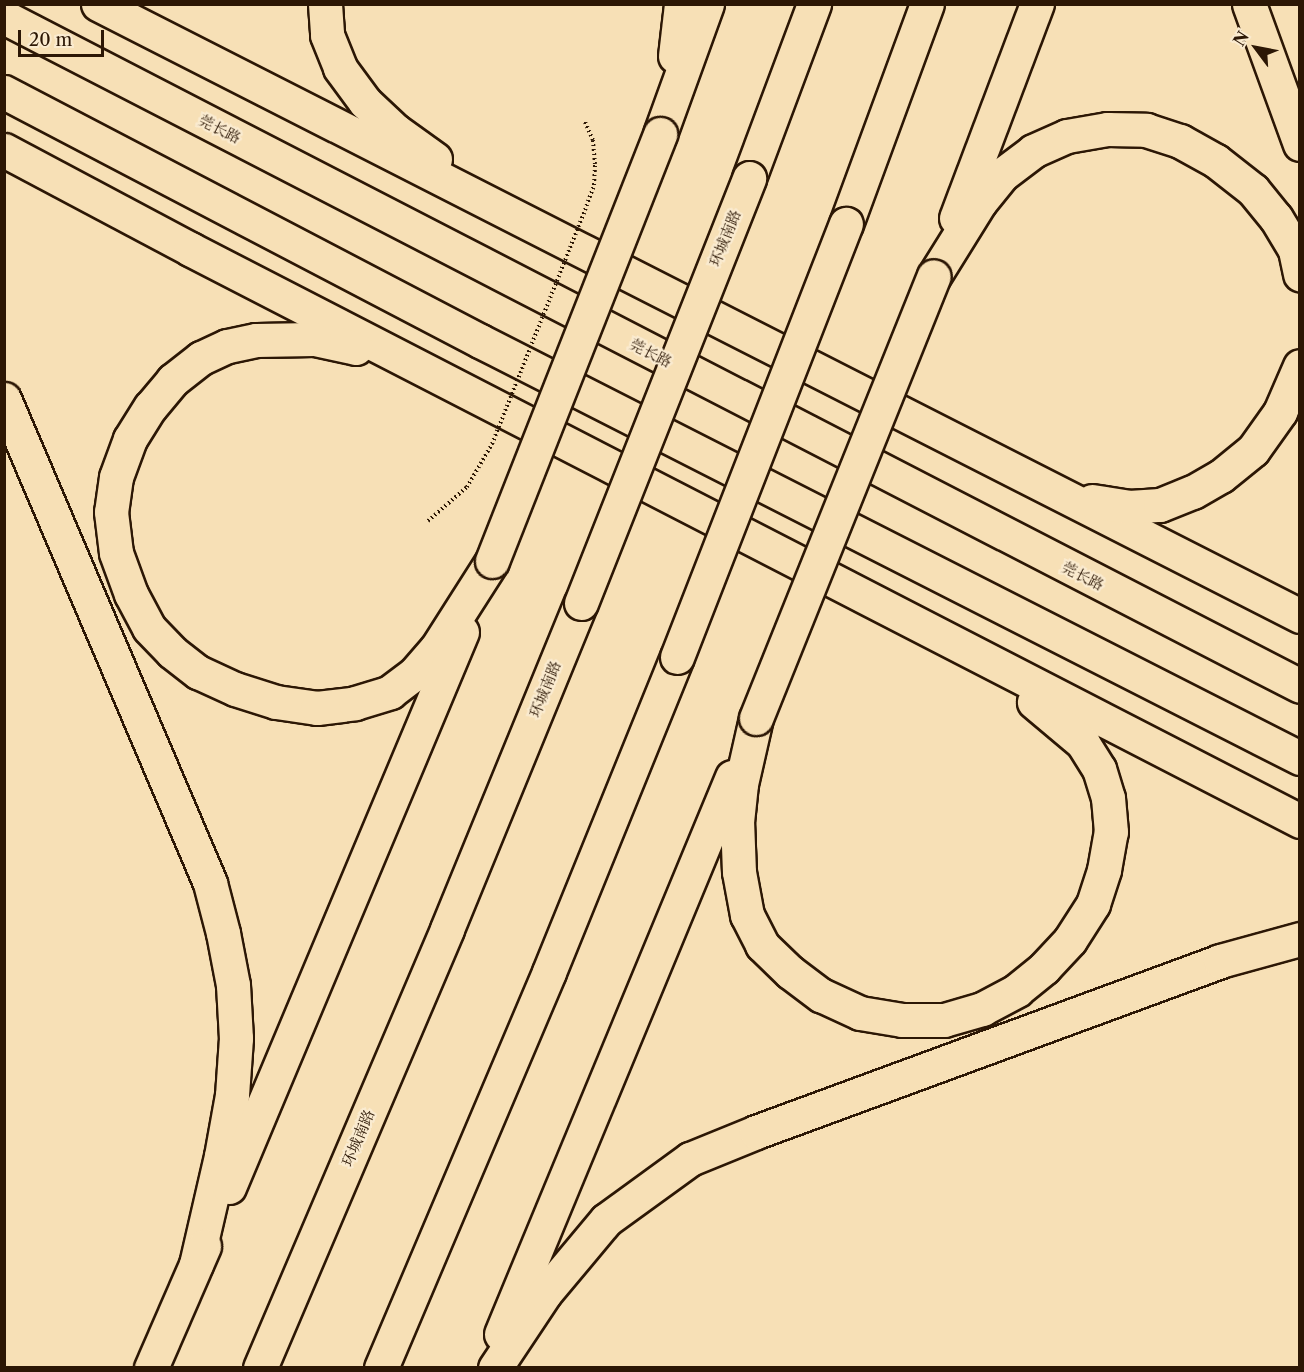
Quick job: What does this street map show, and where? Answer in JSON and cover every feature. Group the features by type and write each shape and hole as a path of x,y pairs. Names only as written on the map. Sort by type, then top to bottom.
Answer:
{"main road":[{"path":"98,4 1299,616"},
{"path":"325,4 327,35 340,68 365,102 396,131 524,223"},
{"path":"660,134 679,35 681,4"},
{"path":"151,1368 492,561 660,134 707,4"},
{"name":"环城南路","path":"260,1368 447,929 581,603 749,178 814,4"},
{"path":"381,1368 549,972 677,657 846,224 927,4"},
{"path":"487,1368 756,718 934,276 1037,4"},
{"path":"1249,4 1299,144"},
{"name":"莞长路","path":"4,17 1299,686"},
{"path":"4,92 480,341 1299,758"},
{"path":"934,276 980,202 1003,174 1033,151 1067,136 1107,129 1146,130 1180,141 1216,161 1253,190 1276,218 1295,250 1299,274"},
{"path":"4,150 451,384 1299,821"},
{"path":"451,384 373,353 314,339 255,340 227,346 201,357 173,380 150,407 130,439 116,477 111,512 116,554 131,594 149,628 172,652 198,672 235,689 276,702 317,708 355,703 390,692 414,674 436,649 492,561"},
{"path":"1035,482 1101,503 1129,507 1160,505 1193,492 1221,476 1253,450 1280,411 1299,366"},
{"path":"4,399 210,883 223,933 233,986 236,1038 232,1095 221,1156 196,1264"},
{"path":"756,718 741,784 738,851 739,872 747,915 762,945 790,972 821,995 860,1013 902,1020 944,1020 982,1009 1017,990 1044,968 1070,940 1093,904 1104,870 1111,832 1108,798 1099,769 1083,743 1064,724 958,645"},
{"path":"495,1368 546,1293 606,1220 690,1159 756,1132 1220,961 1299,939"}],"path":[{"path":"428,521 467,487 492,444 585,210 594,185 596,164 593,140 585,122"}]}
